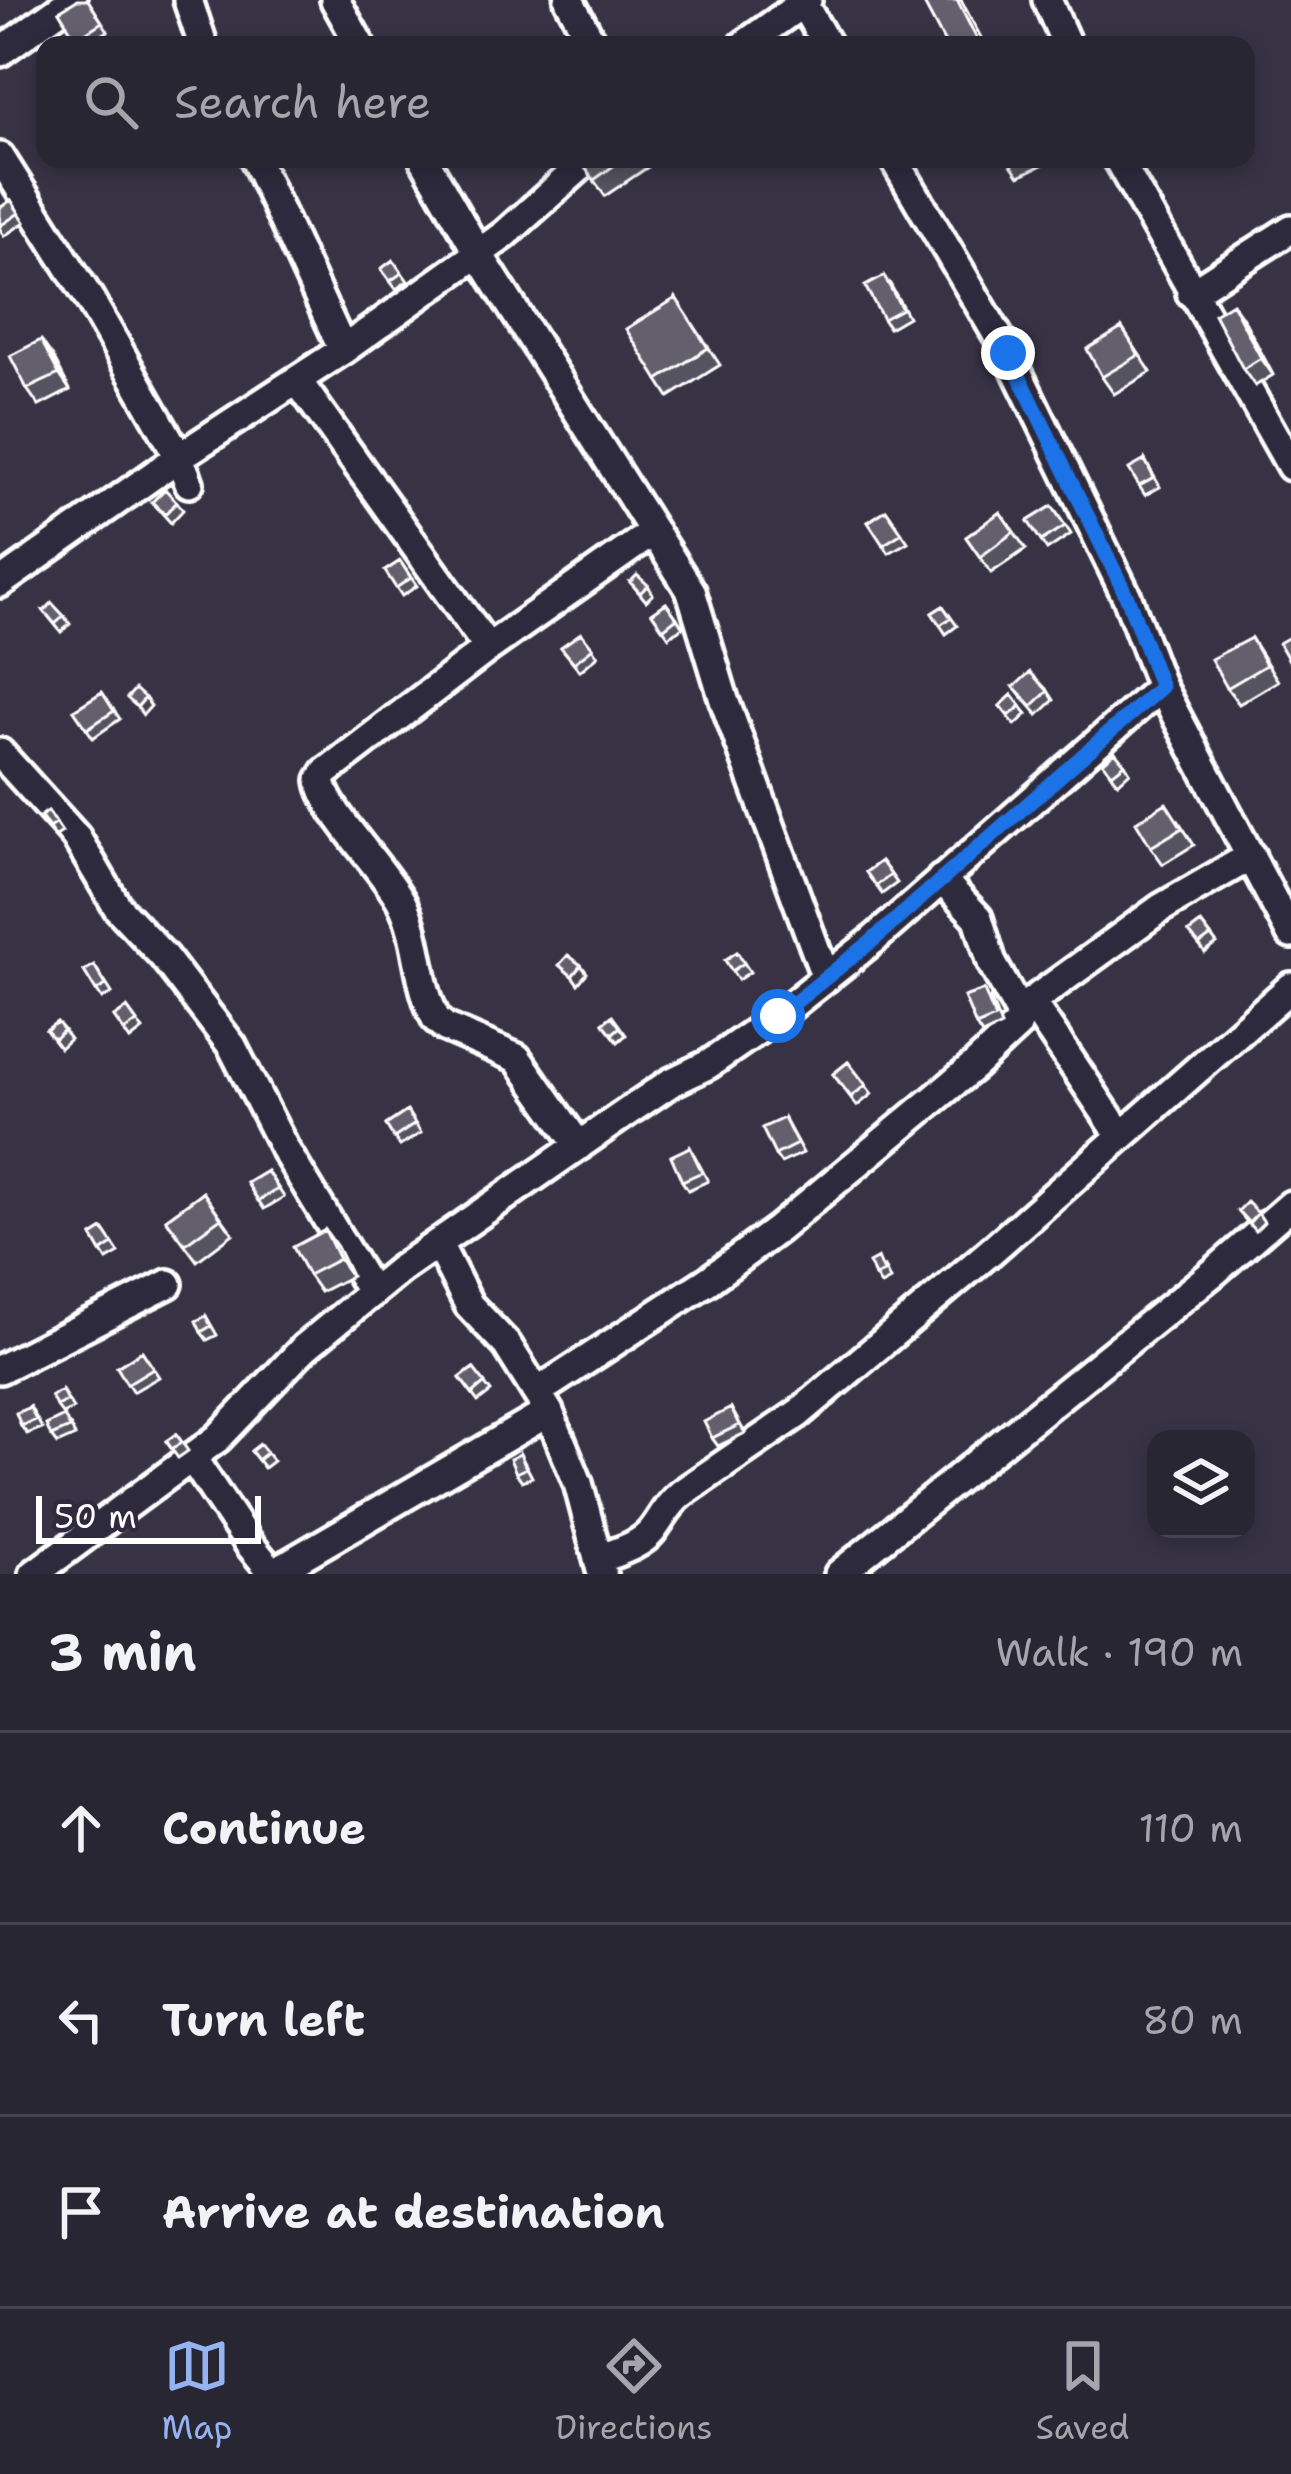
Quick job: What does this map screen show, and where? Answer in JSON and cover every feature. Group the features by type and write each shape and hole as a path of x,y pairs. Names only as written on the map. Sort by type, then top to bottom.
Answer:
{"street":[{"path":"0,52 72,0"},
{"path":"188,0 199,36"},
{"path":"335,0 355,36"},
{"path":"569,0 588,36"},
{"path":"1047,0 1063,36"},
{"path":"756,36 803,1 822,36"},
{"path":"0,157 78,281 184,470"},
{"path":"259,168 343,350"},
{"path":"429,168 478,254 691,591 724,700 826,978"},
{"path":"0,583 184,470 297,380 478,254 578,168"},
{"path":"899,168 1008,353 1127,597 1161,687 1291,934"},
{"path":"1123,168 1291,466"},
{"path":"1191,293 1291,229"},
{"path":"297,380 488,648"},
{"path":"579,1146 517,1058 436,1019 402,904 321,789 326,772 488,648 653,532"},
{"path":"34,1574 218,1438 304,1348 437,1244 670,1083 709,1064 826,978 1161,687"},
{"path":"0,753 76,836 118,908 177,971 232,1046 284,1148 372,1293"},
{"path":"192,1458 274,1574 544,1402 778,1229 974,1066 1017,1026 1026,1008 1161,908 1251,856"},
{"path":"941,880 977,917 992,963 1121,1136"},
{"path":"437,1244 480,1320 497,1333 544,1402 578,1483 601,1566 652,1531 664,1508 682,1493 799,1413 1291,987"},
{"path":"839,1574 1291,1205"},
{"path":"0,1370 168,1284"}],"building":[{"path":"77,0 88,0 102,22 74,36 59,11"},
{"path":"922,0 957,0 975,36 941,36"},
{"path":"585,168 611,168 594,180"},
{"path":"11,200 19,213 0,226 0,208"},
{"path":"393,260 402,273 390,281 381,269"},
{"path":"884,276 902,309 883,319 865,286"},
{"path":"676,298 708,348 658,380 626,329"},
{"path":"1232,303 1261,358 1243,369 1214,314"},
{"path":"1122,328 1139,355 1102,377 1087,349"},
{"path":"41,340 59,374 27,389 10,356"},
{"path":"1145,460 1154,478 1139,486 1129,469"},
{"path":"165,489 177,502 165,514 152,502"},
{"path":"1052,506 1065,526 1041,541 1028,521"},
{"path":"886,510 902,533 883,545 868,522"},
{"path":"1000,512 1014,532 980,557 966,537"},
{"path":"400,561 411,578 396,588 385,571"},
{"path":"637,575 648,585 640,593 630,582"},
{"path":"52,603 64,616 55,624 44,611"},
{"path":"666,603 677,618 663,629 652,613"},
{"path":"943,606 951,618 940,625 932,613"},
{"path":"581,633 593,648 574,663 561,647"},
{"path":"1291,636 1291,664 1279,643"},
{"path":"1251,638 1266,665 1227,688 1211,659"},
{"path":"1030,672 1048,691 1032,706 1014,687"},
{"path":"135,689 145,698 137,707 127,698"},
{"path":"102,692 114,711 87,729 74,710"},
{"path":"1012,695 1021,706 1009,716 1000,706"},
{"path":"1115,752 1125,764 1112,774 1103,763"},
{"path":"1166,803 1182,828 1151,847 1136,822"},
{"path":"48,811 56,823 49,828 41,816"},
{"path":"881,861 891,875 876,886 866,872"},
{"path":"1201,923 1211,936 1199,945 1189,932"},
{"path":"737,952 744,963 732,971 725,960"},
{"path":"568,955 581,965 572,976 559,965"},
{"path":"94,965 106,985 96,991 84,971"},
{"path":"984,990 995,1018 976,1026 964,997"},
{"path":"127,1008 137,1022 124,1031 114,1017"},
{"path":"612,1016 620,1027 612,1034 603,1023"},
{"path":"57,1022 64,1030 54,1039 46,1030"},
{"path":"848,1062 866,1085 851,1097 833,1074"},
{"path":"407,1111 415,1124 394,1138 386,1125"},
{"path":"784,1118 797,1144 775,1155 762,1128"},
{"path":"690,1147 702,1172 682,1181 671,1156"},
{"path":"267,1171 278,1189 258,1201 247,1183"},
{"path":"203,1192 221,1218 185,1244 166,1219"},
{"path":"1247,1202 1258,1213 1249,1223 1238,1211"},
{"path":"103,1229 113,1244 101,1252 92,1236"},
{"path":"325,1230 339,1259 308,1275 293,1247"},
{"path":"878,1258 884,1272 875,1276 869,1263"},
{"path":"206,1316 211,1326 201,1332 196,1321"},
{"path":"142,1351 153,1368 127,1384 117,1367"},
{"path":"473,1368 485,1383 472,1394 460,1378"},
{"path":"62,1390 67,1401 56,1406 51,1396"},
{"path":"30,1407 36,1420 21,1426 16,1413"},
{"path":"731,1408 739,1425 712,1438 704,1422"},
{"path":"64,1416 70,1428 51,1436 46,1425"},
{"path":"176,1434 182,1442 172,1449 166,1441"},
{"path":"260,1444 267,1453 258,1460 251,1451"},
{"path":"520,1454 526,1468 516,1473 510,1459"}],"route":[{"path":"778,1016 872,941 1161,687 1127,597 1008,353"}]}
